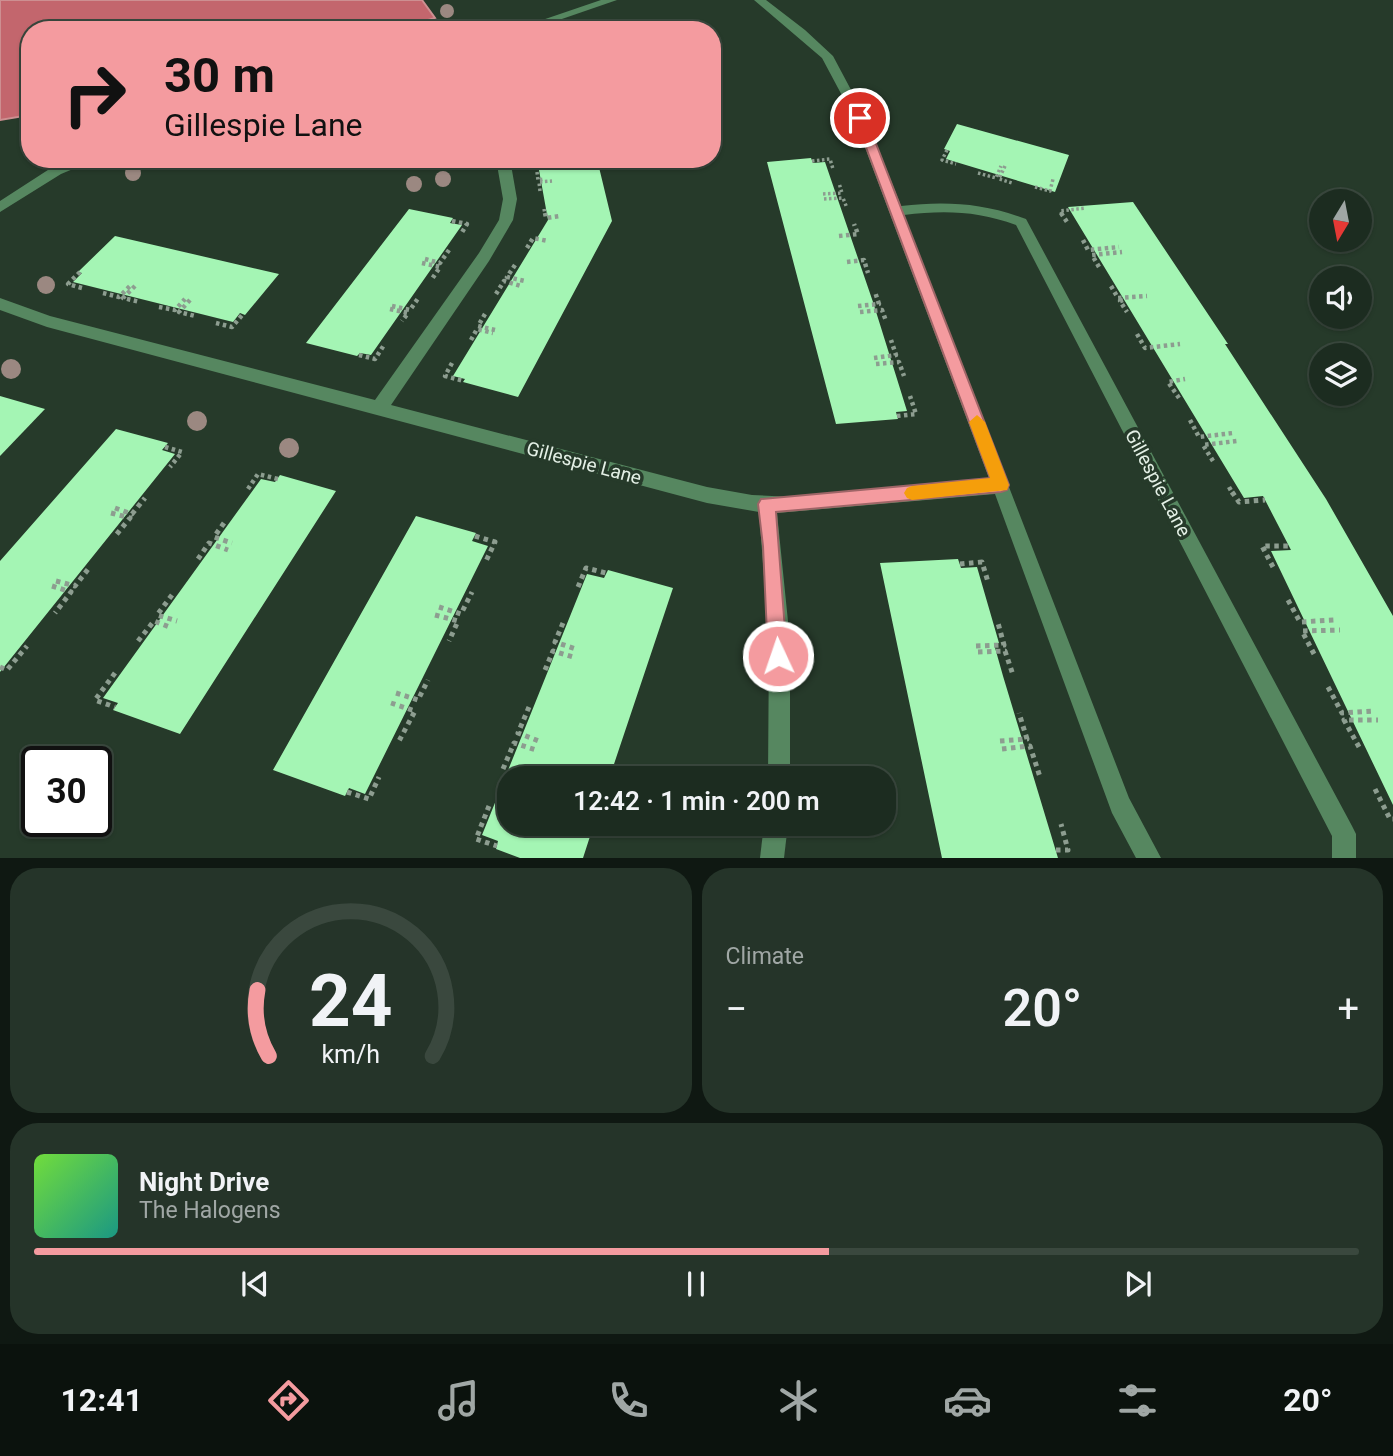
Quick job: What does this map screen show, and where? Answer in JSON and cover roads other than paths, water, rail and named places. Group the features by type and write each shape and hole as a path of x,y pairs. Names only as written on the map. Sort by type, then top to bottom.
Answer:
{"street":[{"path":"546,21 612,0"},
{"path":"759,0 827,56 860,118 898,211 1120,805 1149,858"},
{"path":"0,207 65,168"},
{"path":"379,408 484,257 506,220 510,199 505,168"},
{"name":"Gillespie Lane","path":"898,211 953,205 987,209 1021,222 1344,834 1344,858"},
{"name":"Gillespie Lane","path":"0,304 47,321 707,495 792,505 1001,485"},
{"path":"767,504 772,546 779,683 779,766"},
{"path":"772,858 775,836"}]}
